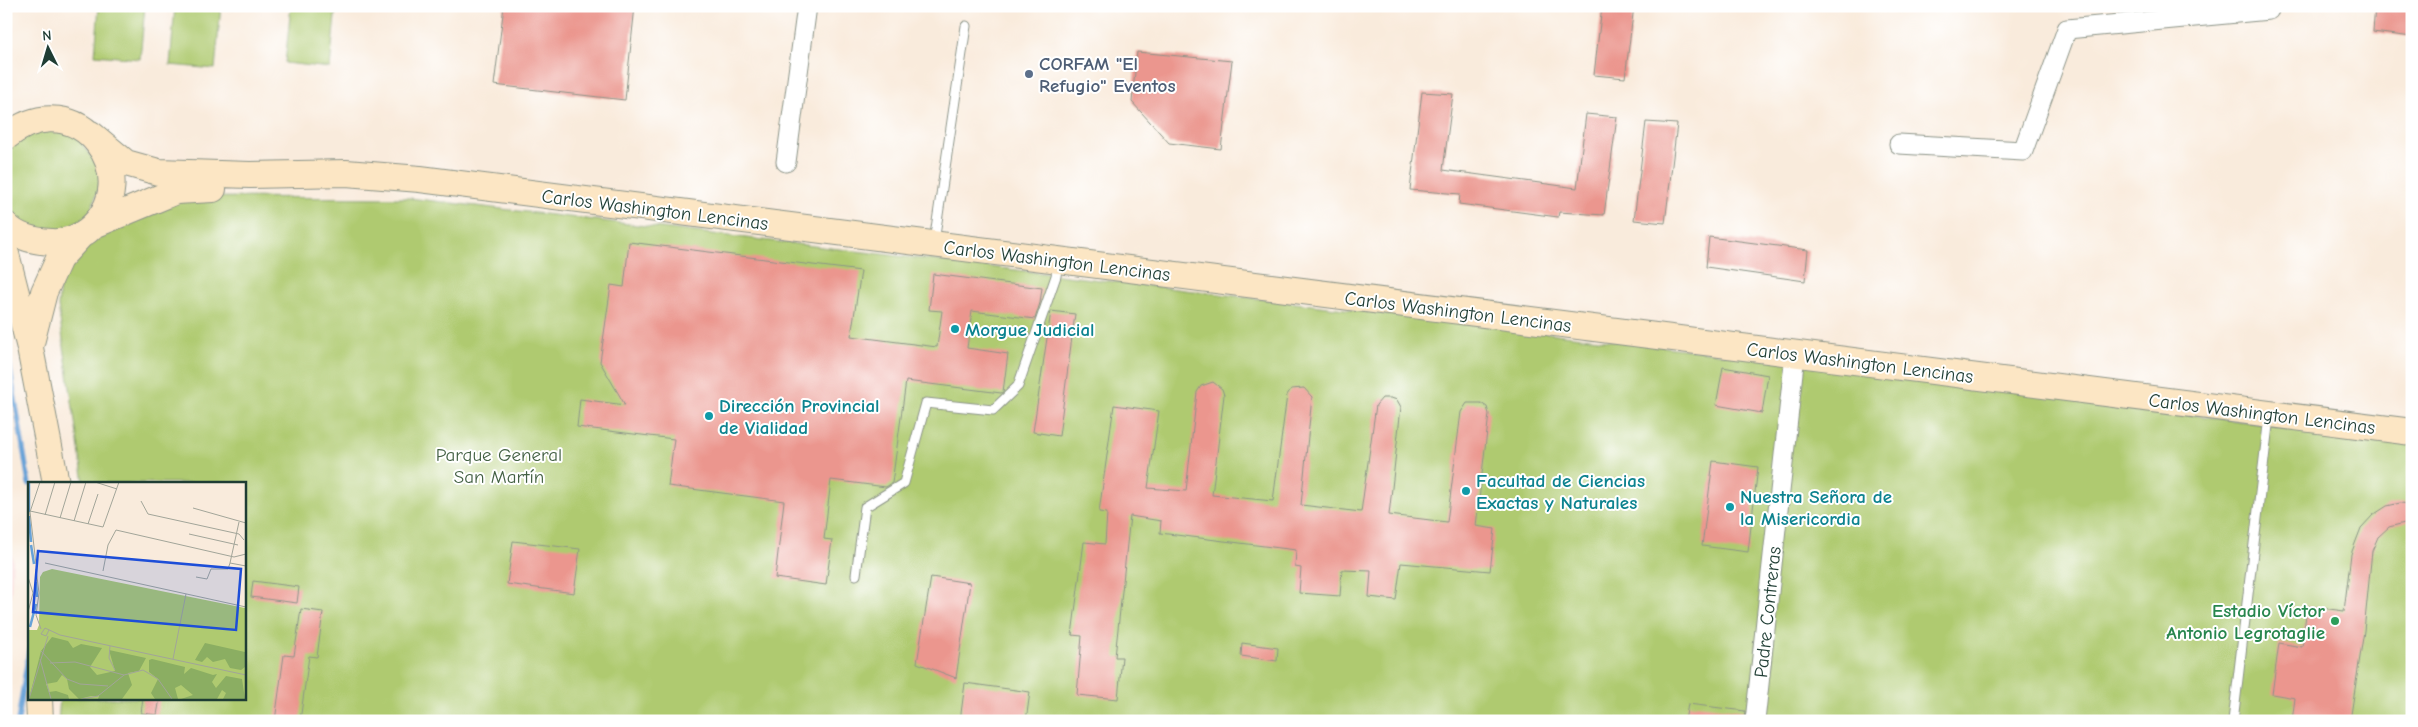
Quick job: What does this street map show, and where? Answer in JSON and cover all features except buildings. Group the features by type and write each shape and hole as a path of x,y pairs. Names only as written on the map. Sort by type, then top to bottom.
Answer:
{"main road":[{"path":"10,127 37,120 56,119 75,124 91,134 106,155 112,179 107,204 88,230 59,259 44,292 30,348"},
{"name":"Carlos Washington Lencinas","path":"91,134 126,163 158,172 250,175 346,173 420,179 2412,432"},
{"name":"Carlos Washington Lencinas","path":"6,225 10,230 33,241 58,243 176,192 227,188 294,187 505,190"},
{"path":"6,254 30,348 56,482"},
{"path":"39,700 40,721"}],"street":[{"path":"786,162 807,6"},
{"path":"1899,144 2022,151 2067,29 2269,10 2270,6"},
{"name":"Padre Contreras","path":"1755,721 1795,354"}],"lane":[{"path":"933,245 966,26"},
{"path":"856,575 865,507 904,482 926,402 993,410 1018,386 1056,276 1059,260"},
{"path":"2233,721 2269,414"}],"shaded area":[{"path":"6,520 13,562 6,674"}],"green space":[{"path":"99,6 145,6 140,59 95,55"},
{"path":"175,6 221,6 215,69 170,65"},
{"path":"291,6 336,6 330,68 285,63"},
{"path":"41,129 74,133 103,173 88,220 48,235 9,215 6,211 6,152 11,145"},
{"name":"Parque General San Martín","path":"189,197 409,198 1826,366 2412,444 2412,721 58,721 60,700 245,700 245,482 84,482 58,306 62,266 85,244 132,213"}],"waterway":[{"path":"6,344 29,482"},
{"path":"18,721 28,656"}],"place":[{"name":"CORFAM \"El Refugio\" Eventos","path":"1029,74"},
{"name":"Morgue Judicial","path":"955,329"},
{"name":"Dirección Provincial de Vialidad","path":"709,416"},
{"name":"Facultad de Ciencias Exactas y Naturales","path":"1466,491"},
{"name":"Nuestra Señora de la Misericordia","path":"1730,507"},
{"name":"Estadio Víctor Antonio Legrotaglie","path":"2335,621"}]}
